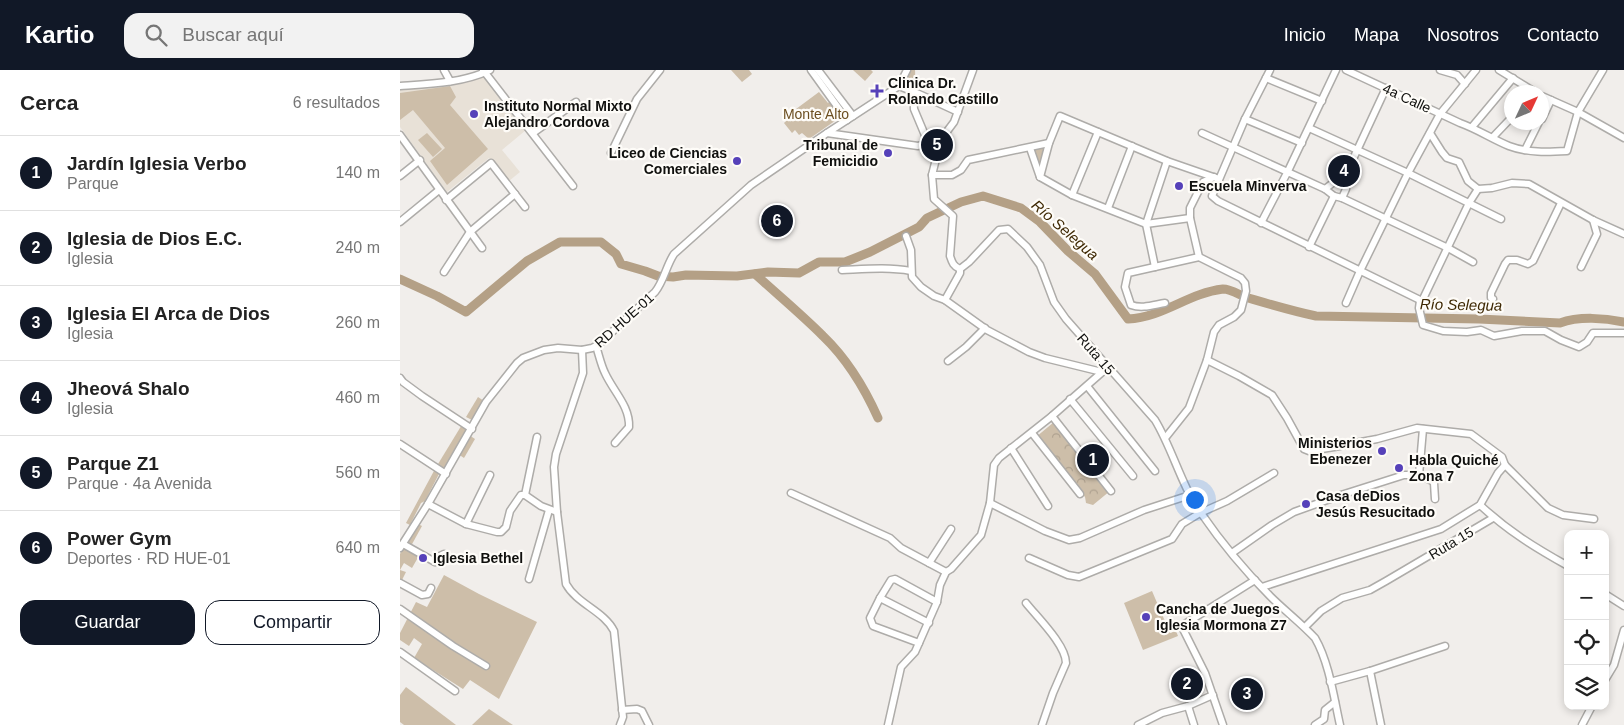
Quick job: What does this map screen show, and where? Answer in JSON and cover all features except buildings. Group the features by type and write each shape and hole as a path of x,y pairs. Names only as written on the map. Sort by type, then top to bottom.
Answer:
{"street":[{"path":"444,70 450,81"},
{"path":"611,153 637,99 660,70"},
{"path":"811,70 850,118"},
{"path":"818,70 850,118"},
{"path":"850,118 899,86 907,70"},
{"path":"945,300 960,273 960,269 955,267 950,256 952,216 934,199 932,175 942,138 950,129 958,112 973,70"},
{"path":"1270,70 1217,178 1212,194 1214,200 1360,271 1419,304"},
{"path":"1261,223 1302,143 1336,70"},
{"name":"4a Calle","path":"1346,70 1472,127 1509,146 1525,150 1567,151 1578,112"},
{"path":"1440,70 1456,75 1465,84"},
{"path":"1346,303 1408,173 1440,114 1476,70"},
{"path":"1499,70 1523,85"},
{"path":"1578,112 1601,73 1593,70"},
{"path":"400,86 450,81 486,71 573,186"},
{"path":"1266,78 1322,101"},
{"path":"1472,127 1513,78"},
{"path":"899,86 958,112"},
{"path":"1342,198 1346,189 1348,172 1386,88"},
{"path":"913,92 914,109 927,140 936,155"},
{"path":"1549,104 1551,100 1578,112 1624,138"},
{"path":"532,134 576,102"},
{"path":"1040,177 1049,143 1060,116 1167,161 1217,178"},
{"name":"RD HUE-01","path":"402,546 446,474 486,402 502,380 523,358 544,350 558,348 582,350 596,346 655,292 671,259 695,234 751,185 850,118"},
{"path":"1245,119 1302,143"},
{"path":"1493,138 1504,126"},
{"path":"1309,128 1408,173 1501,219"},
{"path":"1525,150 1536,130"},
{"path":"1072,195 1098,132"},
{"path":"1202,132 1288,171 1334,196 1342,198 1448,248 1473,262"},
{"path":"826,133 918,146 924,144 927,140 942,138"},
{"path":"1430,133 1442,152 1448,158 1459,162 1468,181 1478,189 1512,183 1529,184 1593,220 1624,234"},
{"path":"400,135 420,160 446,200 482,248"},
{"path":"932,175 952,175 961,170 968,160 1049,143"},
{"path":"1108,208 1132,146"},
{"path":"1030,148 1040,177 1072,195 1146,224 1190,218"},
{"path":"400,176 420,160"},
{"path":"1155,268 1146,224 1167,161"},
{"path":"446,200 491,163 525,207"},
{"path":"1324,189 1348,172"},
{"path":"1199,257 1190,218 1190,208 1203,182 1217,178"},
{"path":"1478,189 1469,203 1419,304 1422,325 1443,332 1481,330 1494,336 1545,331 1579,347 1587,342 1593,332 1624,333"},
{"path":"400,222 439,190"},
{"path":"444,272 470,232 515,194"},
{"path":"1309,247 1334,196"},
{"path":"1493,299 1491,298 1491,293 1508,260 1516,260 1528,264 1534,261 1562,203"},
{"path":"1581,267 1597,234 1593,220"},
{"name":"Ruta 15","path":"960,269 999,230 1008,229 1028,247 1040,265 1054,302 1066,319 1105,370 1155,420 1166,437 1190,495 1200,513 1255,580 1315,638 1319,645 1330,682 1340,725"},
{"path":"906,236 911,250 912,277 920,287 934,296 945,300 984,328 1029,352 1045,358 1105,370"},
{"path":"1165,303 1144,307 1131,305 1125,287 1128,273 1199,257 1242,278 1245,283 1246,290 1241,310 1234,317 1219,325 1214,332 1207,360 1189,408 1166,437"},
{"path":"842,270 894,268 911,272"},
{"path":"948,361 966,347 984,328"},
{"path":"596,346 605,373 617,391 629,419 629,427 615,443"},
{"path":"582,350 583,373 556,454 553,511 566,584 572,592 609,623 614,631 623,717 620,725"},
{"path":"1207,360 1272,395 1304,449 1309,451 1377,439 1417,428 1471,434 1502,457 1505,465 1548,508 1563,516 1594,519"},
{"path":"888,725 901,667 915,652 929,623 937,602 940,585 946,572 951,569 981,535 990,503 994,465 999,458 1032,433 1105,370"},
{"path":"400,378 422,396 472,429"},
{"path":"1087,386 1155,471"},
{"path":"1070,399 1133,476"},
{"path":"1052,416 1111,492"},
{"path":"1419,475 1423,429"},
{"path":"1032,433 1080,494"},
{"path":"525,495 537,437"},
{"path":"400,444 446,474"},
{"path":"1011,448 1048,506"},
{"path":"1262,587 1441,529 1480,505 1505,465"},
{"path":"1029,558 1068,575 1079,576 1172,538 1182,524 1200,513 1227,501 1274,473"},
{"path":"466,524 490,475"},
{"path":"1232,553 1294,512 1404,475 1419,475 1434,483 1435,499"},
{"path":"791,493 890,538 901,548 946,572"},
{"path":"428,504 466,524 484,530 502,532 506,528 508,517 521,495 525,495 541,506 553,511"},
{"path":"990,503 1045,531 1069,540 1080,538 1144,510 1190,495"},
{"path":"1480,505 1529,545 1564,564"},
{"path":"529,579 553,511"},
{"name":"Ruta 15","path":"1305,627 1321,611 1342,598 1370,590 1494,518"},
{"path":"929,563 951,529"},
{"path":"402,546 435,562 444,554"},
{"path":"919,643 872,626 870,618 891,580 896,579 937,602"},
{"path":"1224,725 1205,673 1182,627 1255,580"},
{"path":"400,583 422,595 428,594 431,588"},
{"path":"1609,597 1624,606"},
{"path":"880,598 929,623"},
{"path":"1026,604 1057,641 1066,659 1043,725"},
{"path":"400,609 453,646 486,666"},
{"path":"1609,673 1614,665 1624,630"},
{"path":"1330,682 1445,646"},
{"path":"400,652 455,691"},
{"path":"1370,671 1381,725"},
{"path":"1138,725 1162,713 1188,706 1214,695"},
{"path":"1315,725 1324,722 1325,710 1335,702"},
{"path":"1188,706 1194,725"},
{"path":"622,710 642,710 649,725"},
{"path":"1582,725 1590,710"}],"shaded area":[{"path":"484,77 523,123 526,130 502,150 520,172 509,181 489,158 447,192 400,127 400,88"}],"green space":[{"path":"731,70 749,70 752,74 742,82"},
{"path":"853,70 871,70 873,72 865,81"},
{"path":"908,70 915,70 916,90 902,85"},
{"path":"450,86 456,97 450,105 488,149 447,185 430,161 445,148 413,110 400,120 400,93"},
{"name":"Monte Alto","path":"819,92 828,103 830,101 842,116 809,139 802,133 799,135 795,130 792,133 784,123 785,119 787,117 791,122 792,112"},
{"path":"427,133 442,149 433,157 418,140"},
{"path":"1047,146 1040,167 1031,149"},
{"path":"478,397 484,401 472,420 466,417"},
{"path":"1054,422 1110,491 1093,505 1086,503 1085,497 1036,437"},
{"path":"463,423 469,427 445,469 438,464"},
{"path":"469,435 475,439 464,458 458,454"},
{"path":"435,469 440,472 410,525 406,523"},
{"path":"418,524 422,526 411,546 407,543"},
{"path":"405,545 420,554 412,568 404,563 400,570 400,554"},
{"path":"400,570 406,572 402,580 400,579"},
{"path":"444,575 537,622 499,699 470,680 463,689 414,658 422,644 414,638 409,646 400,640 400,633 416,602 427,607"},
{"name":"Cancha de Juegos Iglesia Mormona Z7","path":"1152,591 1170,633 1176,631 1178,636 1143,650 1124,603"},
{"path":"406,687 456,725 404,725 400,722 400,695"},
{"path":"489,709 513,725 472,725"}],"waterway":[{"name":"Río Selegua","path":"400,279 466,312 527,261 560,242 601,242 616,254 621,264 658,276 737,276 768,272 799,273 819,262 845,262 870,252 919,227 927,218 961,202 983,196 1021,208 1040,222 1068,251 1095,274 1128,319 1153,314 1198,295 1223,289 1289,310 1316,316 1479,319 1560,323 1575,319 1592,318 1624,322"},
{"path":"755,274 815,328 839,354 861,385 878,418"}],"place":[{"name":"Clinica Dr. Rolando Castillo","path":"877,91"},
{"name":"Instituto Normal Mixto Alejandro Cordova","path":"474,114"},
{"name":"Parque Z1","path":"937,145"},
{"name":"Tribunal de Femicidio","path":"888,153"},
{"name":"Liceo de Ciencias Comerciales","path":"737,161"},
{"name":"Jheová Shalo","path":"1344,171"},
{"name":"Escuela Minverva","path":"1179,186"},
{"name":"Power Gym","path":"777,221"},
{"name":"Ministerios Ebenezer","path":"1382,451"},
{"name":"Jardín Iglesia Verbo","path":"1093,460"},
{"name":"Habla Quiché Zona 7","path":"1399,468"},
{"name":"Casa deDios Jesús Resucitado","path":"1306,504"},
{"name":"Iglesia Bethel","path":"423,558"},
{"name":"Cancha de Juegos Iglesia Mormona Z7","path":"1146,617"},
{"name":"Iglesia de Dios E.C.","path":"1187,684"},
{"name":"Iglesia El Arca de Dios","path":"1247,694"}]}
